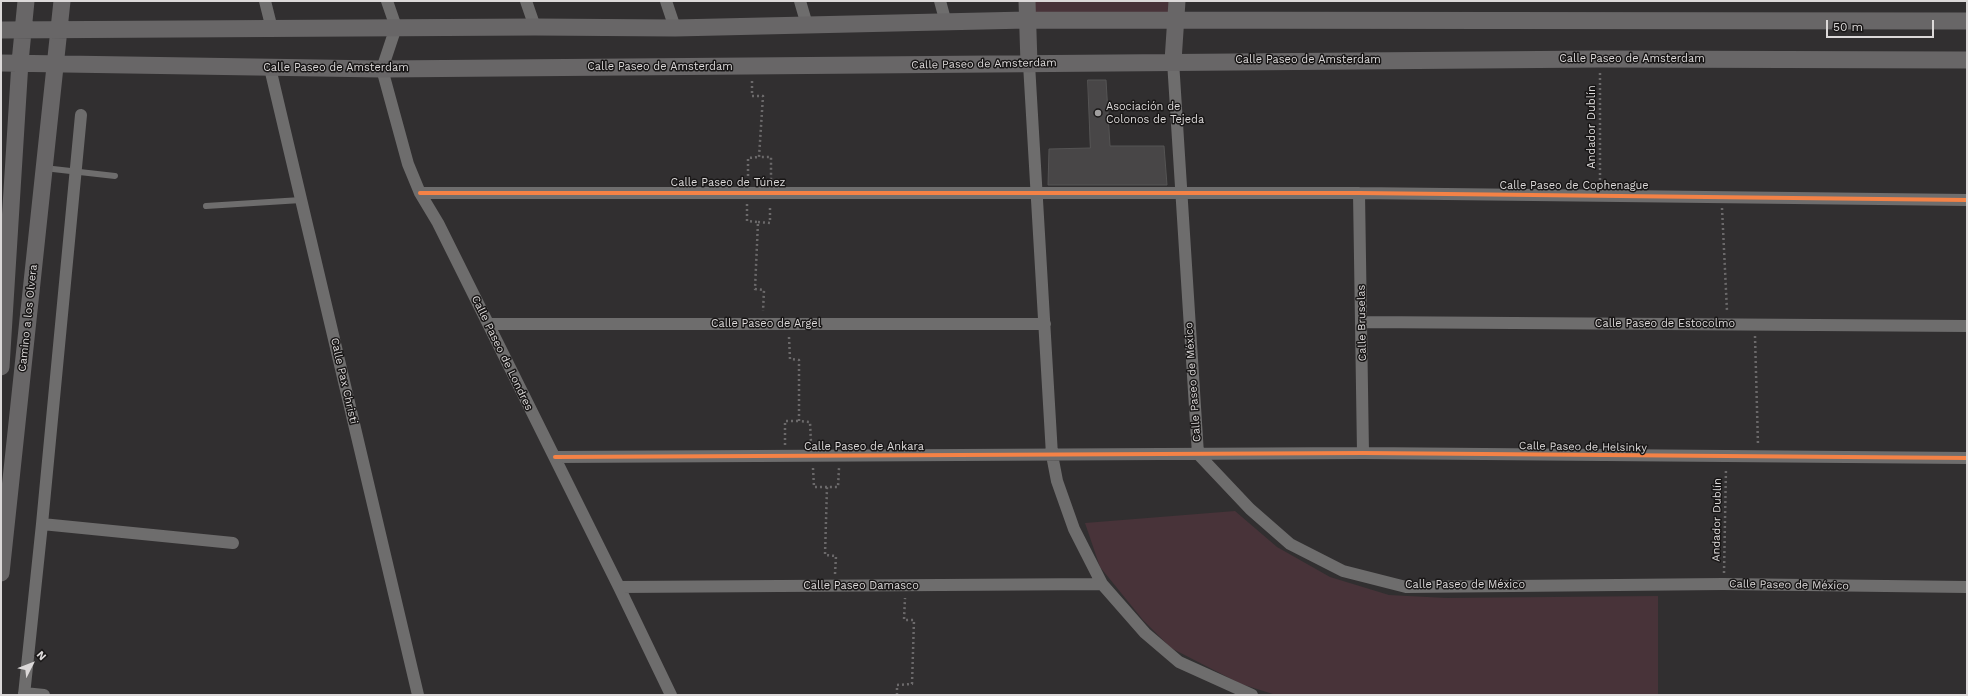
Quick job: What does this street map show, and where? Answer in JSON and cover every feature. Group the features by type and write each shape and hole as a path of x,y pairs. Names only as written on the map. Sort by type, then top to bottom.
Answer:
{"main road":[{"name":"Camino a los Olvera","path":"1,368 6,192 26,1"},
{"name":"Camino a los Olvera","path":"1,573 62,1"},
{"path":"1027,1 1029,64"},
{"name":"Calle Paseo de México","path":"1173,61 1176,1"},
{"path":"1,30 396,27 675,28 1027,20 1967,20"},
{"name":"Calle Paseo de Amsterdam","path":"1,63 20,62 382,69 1029,64 1173,61 1600,59 1967,60"}],"street":[{"path":"265,1 272,29"},
{"path":"382,69 396,27 387,1"},
{"path":"526,1 535,27"},
{"path":"666,1 675,28"},
{"path":"800,1 808,25"},
{"path":"940,1 946,23"},
{"name":"Calle Paseo de México","path":"1173,61 1198,454 1250,509 1290,544 1343,571 1406,587 1723,584 1967,587"},
{"path":"1029,64 1052,455 1057,481 1074,529 1102,584 1145,634 1180,662 1252,695"},
{"name":"Calle Pax Christi","path":"270,68 418,695"},
{"name":"Calle Paseo de Londres","path":"382,69 408,164 420,192 438,223 555,457 671,695"},
{"path":"44,695 24,694 42,524 81,115"},
{"name":"Calle Paseo de Túnez","path":"420,192 1036,192 1181,194"},
{"name":"Calle Paseo de Cophenague","path":"1181,194 1359,193 1967,200"},
{"name":"Calle Bruselas","path":"1359,193 1363,454"},
{"name":"Calle Paseo de Estocolmo","path":"1362,322 1967,326"},
{"name":"Calle Paseo de Argel","path":"488,324 1045,324"},
{"name":"Calle Paseo de Helsinky","path":"1198,454 1967,458"},
{"name":"Calle Paseo de Ankara","path":"555,457 840,457 1198,454"},
{"path":"42,524 233,543"},
{"name":"Calle Paseo Damasco","path":"619,587 1102,584"}],"lane":[{"path":"43,168 114,176"},
{"path":"206,206 302,200"}],"path":[{"path":"752,66 752,96 763,96 759,157"},
{"path":"759,157 771,157 770,222 747,221 748,158 759,157"},
{"path":"1721,196 1728,325"},
{"path":"758,222 755,289 764,290 763,324"},
{"path":"789,324 790,359 800,360 799,421"},
{"path":"1755,325 1758,457"},
{"path":"785,456 785,421 799,421 810,422 814,487 838,487 840,457"},
{"path":"827,487 825,555 836,556 835,586"},
{"path":"897,695 897,685 912,684 914,620 904,620 905,586"}],"shaded area":[{"path":"1033,1 1172,1 1171,13 1032,13"},
{"path":"1235,511 1277,547 1330,577 1389,595 1446,598 1658,596 1658,695 1276,695 1241,684 1171,648 1143,620 1100,567 1085,523"}],"building":[{"name":"Asociación de Colonos de Tejeda","path":"1088,80 1106,80 1110,146 1164,146 1167,185 1048,185 1049,149 1090,148"}],"cycle path":[{"path":"420,193 1359,193 1967,200"},
{"path":"555,457 1363,453 1967,458"}],"place":[{"name":"Asociación de Colonos de Tejeda","path":"1098,113"}]}
